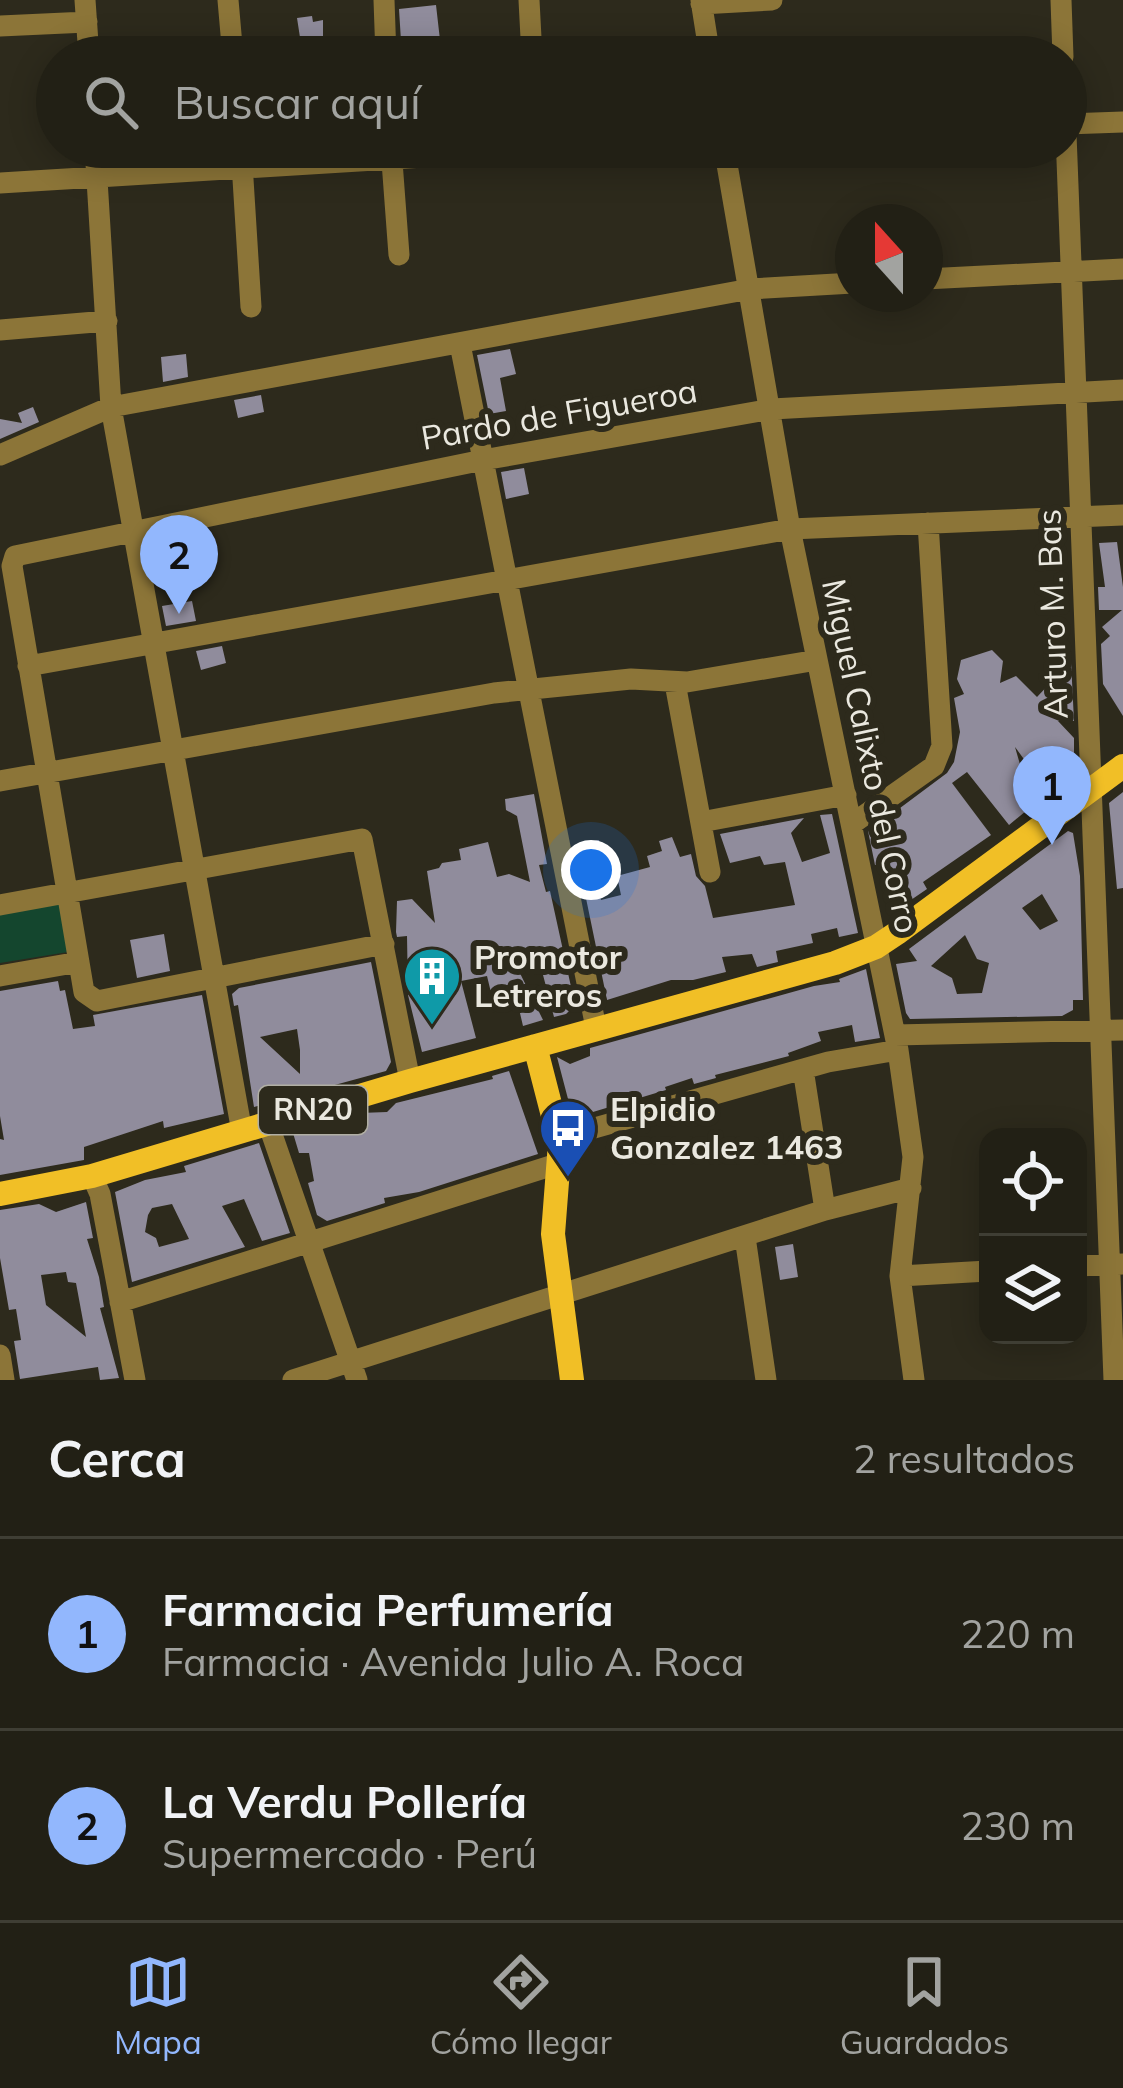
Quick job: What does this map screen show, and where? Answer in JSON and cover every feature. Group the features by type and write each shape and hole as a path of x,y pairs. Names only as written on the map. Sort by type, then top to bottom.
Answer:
{"main road":[{"name":"RN20","path":"0,1194 92,1176 410,1081 835,963 876,947 1123,766"},
{"path":"535,1046 560,1151 553,1234 572,1380"}],"street":[{"path":"228,0 231,36"},
{"path":"384,0 385,36"},
{"path":"529,0 531,36"},
{"path":"707,36 701,2 772,0"},
{"path":"1061,0 1062,36"},
{"path":"0,26 86,11"},
{"path":"1087,123 1123,122"},
{"path":"96,168 111,407 242,1132"},
{"path":"0,183 170,168"},
{"path":"243,168 251,307"},
{"path":"392,168 399,255"},
{"name":"Miguel Calixto del Corro","path":"728,168 790,529 897,1043 913,1157 900,1276 914,1380"},
{"name":"Arturo M. Bas","path":"1068,168 1093,788 1113,1031 1114,1380"},
{"path":"943,278 1123,269"},
{"path":"0,455 111,407 750,289 835,284"},
{"path":"0,330 107,321"},
{"path":"460,344 596,1028"},
{"name":"Pardo de Figueroa","path":"28,666 15,556 483,460 772,409 1123,391"},
{"path":"384,944 98,1001 84,992 28,666 790,529 1123,514"},
{"path":"853,824 934,766 942,746 928,523"},
{"path":"0,782 528,690 631,679 675,682 817,660"},
{"path":"675,682 710,872"},
{"path":"701,822 846,795"},
{"path":"0,905 362,839 410,1081"},
{"path":"0,976 79,962"},
{"path":"121,1302 311,1244 560,1151 897,1043 1113,1031"},
{"path":"803,1070 825,1210"},
{"path":"268,1124 354,1370"},
{"path":"92,1176 100,1195 135,1380"},
{"path":"293,1380 354,1370 560,1293 911,1188"},
{"path":"745,1238 766,1380"},
{"path":"1087,1266 1117,1264"},
{"path":"900,1276 979,1272"},
{"path":"0,1355 4,1380"}],"green space":[{"path":"60,904 68,952 0,963 0,915"}],"building":[{"path":"436,5 440,36 401,36 399,9"},
{"path":"297,18 323,20 323,36 300,36"},
{"path":"510,349 516,374 500,378 506,411 489,414 477,355"},
{"path":"186,354 188,377 163,382 161,357"},
{"path":"261,395 264,412 238,418 234,400"},
{"path":"33,407 39,422 0,439 0,419 22,423 18,413"},
{"path":"524,468 529,494 506,499 501,472"},
{"path":"1117,542 1123,587 1123,716 1103,684 1101,644 1110,636 1102,627 1122,610 1099,610 1098,587 1105,587 1099,543"},
{"path":"192,601 196,621 166,626 162,606"},
{"path":"222,646 226,663 201,670 196,651"},
{"path":"992,650 1003,661 1000,683 1016,676 1037,697 1071,661 1074,721 1058,721 1074,738 1074,778 1050,795 1015,747 1032,806 1009,825 967,772 952,783 991,835 923,882 927,889 889,915 880,864 875,865 868,831 895,818 892,814 947,773 960,732 954,698 964,694 957,679 961,660"},
{"path":"1123,792 1123,888 1117,889 1109,803"},
{"path":"534,794 547,864 539,865 546,892 550,891 575,1005 554,1017 537,952 512,957 543,1020 523,1026 516,996 493,1001 487,976 461,981 476,1038 422,1052 408,995 407,936 397,937 396,932 397,901 412,899 435,923 427,871 461,860 459,849 488,842 497,877 509,874 530,882 517,816 506,810 505,799"},
{"path":"832,814 858,933 839,937 837,928 811,934 813,943 776,951 778,962 757,967 752,954 722,957 726,972 671,980 607,1000 575,845 599,840 602,853 590,855 601,900 621,895 617,876 650,867 647,856 662,851 659,841 672,837 680,857 691,854 713,918 795,905 785,862 764,865 760,856 730,863 720,834 804,818 791,833 802,862 830,853 820,815"},
{"path":"1068,831 1073,833 1080,876 1083,1000 1073,1000 1073,1010 1062,1016 910,1019 896,964 917,961 909,949","holes":["1042,894 1058,921 1040,930 1022,908","965,935 977,959 989,963 982,993 957,994 952,978 931,966"]},
{"path":"164,934 170,971 137,978 130,940"},
{"path":"371,962 391,1062 386,1071 254,1107 238,1005 234,1006 232,994 239,988","holes":["297,1029 300,1074 260,1037"]},
{"path":"866,969 880,1038 855,1042 852,1025 818,1032 821,1041 789,1056 694,1084 692,1078 573,1118 557,1057 570,1064 590,1056 590,1048 840,982"},
{"path":"58,981 60,991 65,990 73,1029 95,1026 93,1015 202,995 224,1114 164,1128 163,1121 84,1147 84,1160 0,1175 0,1139 4,1140 0,991"},
{"path":"509,1071 538,1154 419,1192 384,1198 385,1203 327,1221 317,1215 308,1183 314,1181 309,1153 299,1153 293,1133 360,1113 387,1112 396,1103"},
{"path":"259,1143 290,1233 262,1241 244,1199 222,1206 245,1247 132,1282 115,1192 186,1172 184,1166","holes":["172,1204 189,1239 159,1247 156,1238 145,1232 152,1208"]},
{"path":"86,1202 93,1238 87,1239 119,1378 100,1380 98,1367 20,1379 14,1341 21,1340 16,1309 9,1310 0,1258 0,1210 39,1204 56,1212","holes":["66,1272 68,1282 76,1283 86,1337 46,1305 41,1275"]},
{"path":"793,1244 798,1277 780,1280 775,1247"}],"place":[{"name":"La Verdu Pollería","path":"179,614"},
{"name":"Farmacia Perfumería","path":"1052,845"},
{"name":"Promotor Letreros","path":"432,1027"},
{"name":"Elpidio Gonzalez 1463","path":"568,1179"}]}
